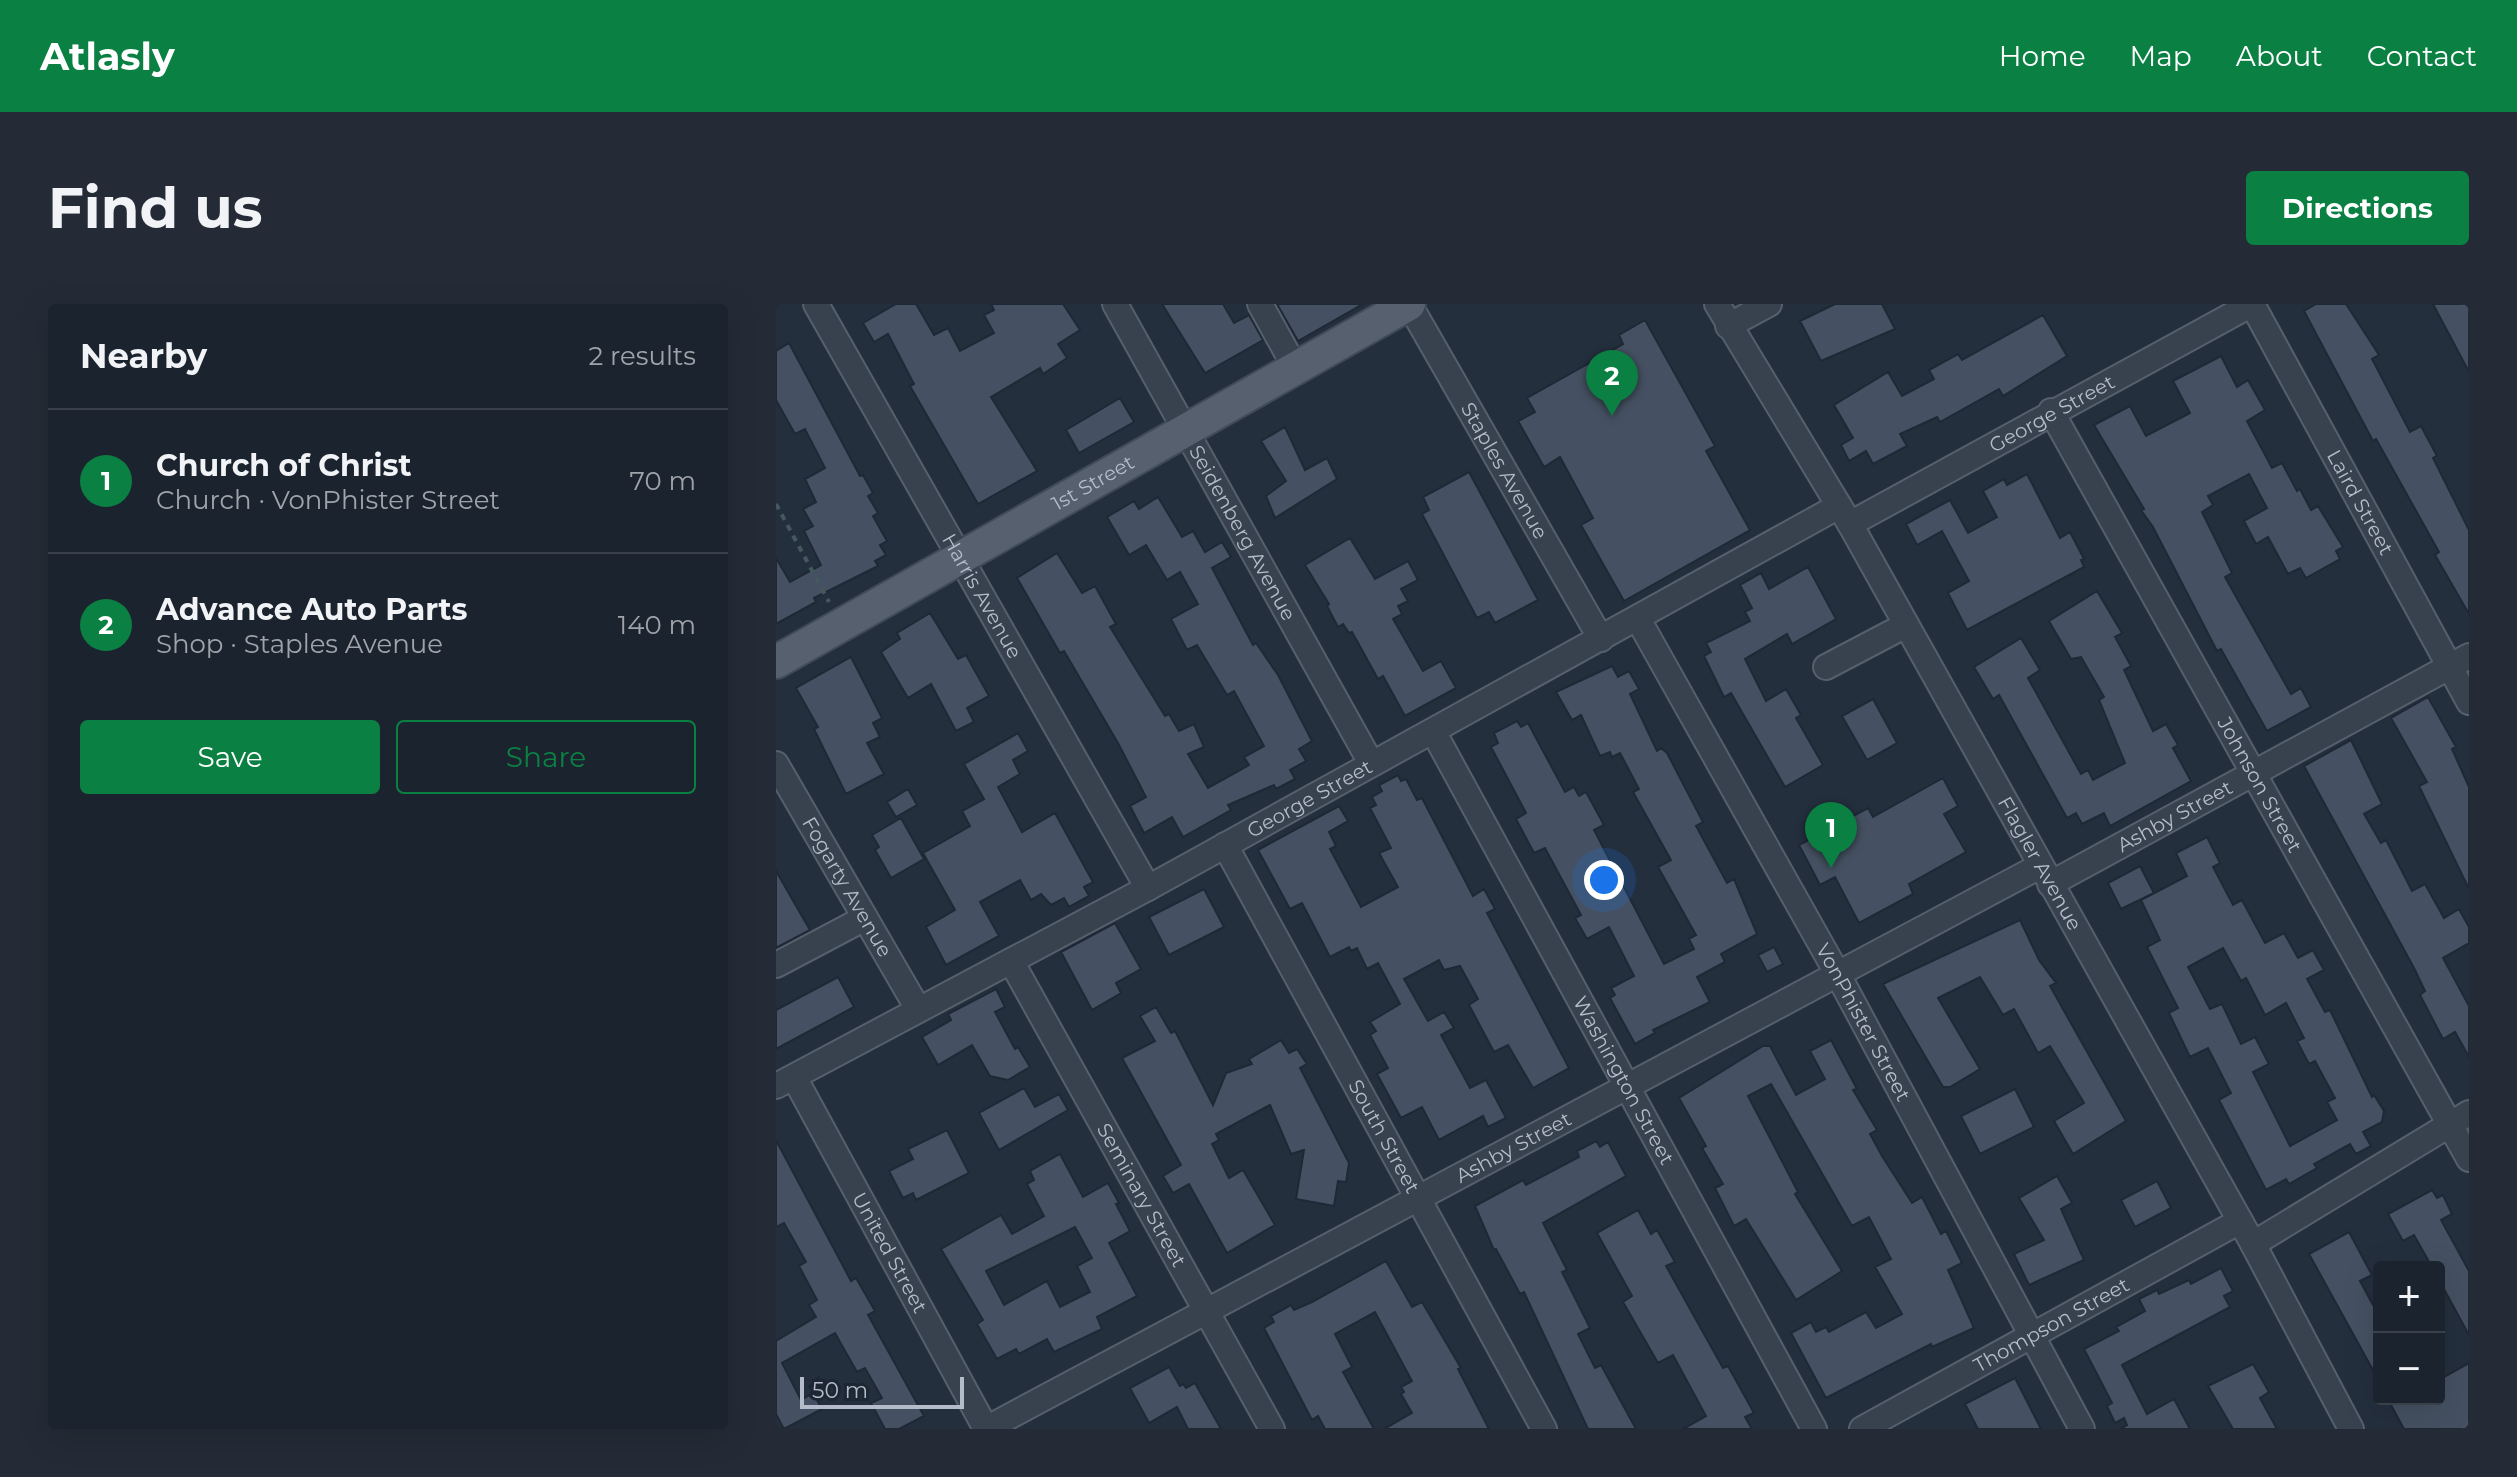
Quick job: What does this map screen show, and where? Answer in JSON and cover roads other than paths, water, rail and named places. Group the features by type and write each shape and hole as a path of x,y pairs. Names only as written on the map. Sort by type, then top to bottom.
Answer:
{"main road":[{"name":"1st Street","path":"776,662 1409,304"}],"street":[{"name":"Harris Avenue","path":"816,304 1148,888"},
{"name":"Seidenberg Avenue","path":"1115,304 1371,763"},
{"path":"1260,304 1296,369"},
{"name":"Staples Avenue","path":"1409,304 1601,639"},
{"name":"Flagler Avenue","path":"1717,304 1811,455 2253,1244 2351,1429"},
{"path":"1728,326 1769,304"},
{"name":"George Street","path":"785,1082 1148,888 1638,619 2051,411 2207,314 2252,304"},
{"name":"Laird Street","path":"2252,304 2459,661 2469,702"},
{"name":"Johnson Street","path":"2051,411 2253,771 2460,1118 2469,1159"},
{"name":"VonPhister Street","path":"1638,619 1837,973 2082,1429"},
{"path":"1826,667 1906,625"},
{"name":"Ashby Street","path":"986,1429 1837,973 2045,875 2253,771 2459,661"},
{"name":"Washington Street","path":"1433,731 1814,1429"},
{"name":"Fogarty Avenue","path":"776,764 918,1009"},
{"name":"South Street","path":"1225,845 1544,1429"},
{"path":"776,965 865,918"},
{"name":"Seminary Street","path":"1011,961 1272,1429"},
{"name":"United Street","path":"785,1082 986,1429"},
{"path":"2253,1244 2460,1118"},
{"name":"Thompson Street","path":"1862,1429 2240,1221"}],"place":[{"name":"Advance Auto Parts","path":"1612,416"},
{"name":"Church of Christ","path":"1831,868"}]}
